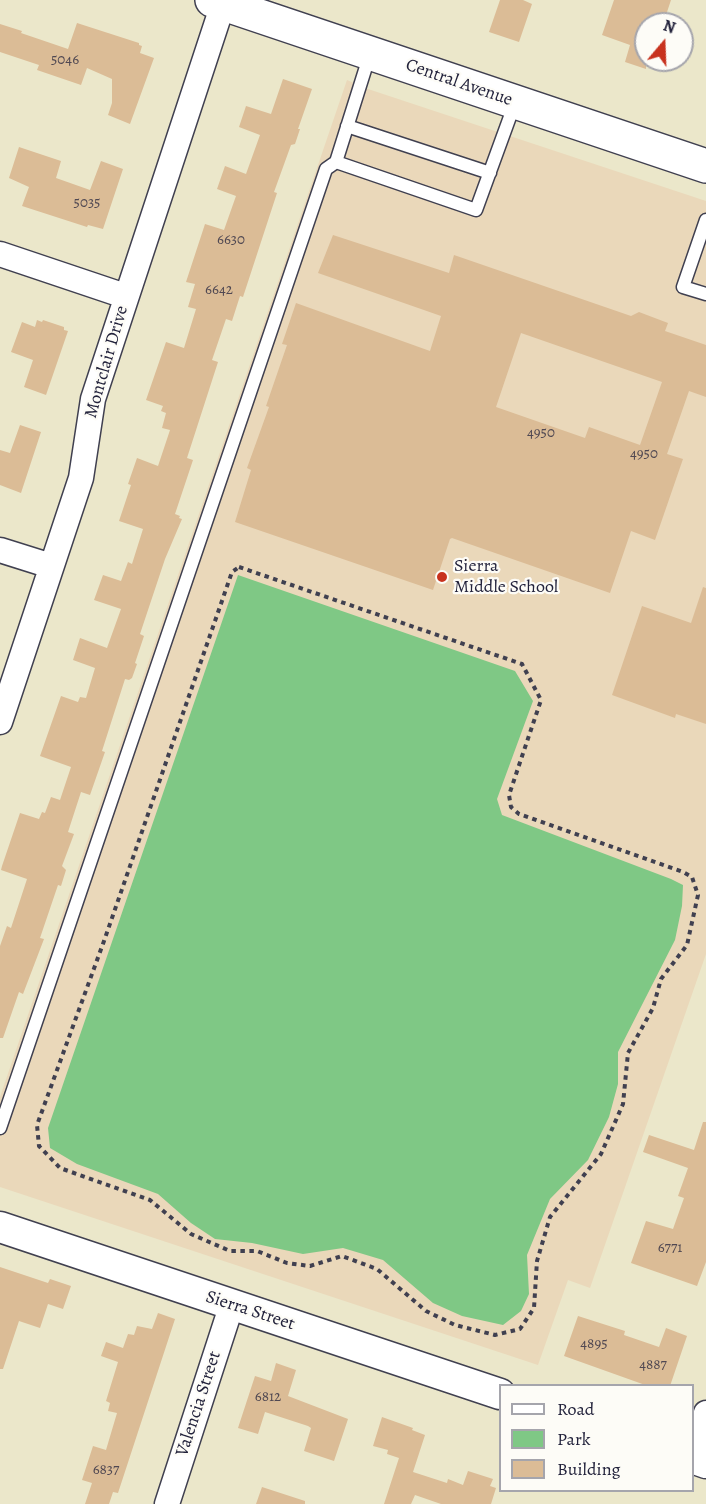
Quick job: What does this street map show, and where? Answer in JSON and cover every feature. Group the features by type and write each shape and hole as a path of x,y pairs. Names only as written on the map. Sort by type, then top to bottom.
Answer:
{"main road":[{"name":"Central Avenue","path":"217,2 706,166"}],"street":[{"name":"Montclair Drive","path":"0,722 81,478 93,399 217,2"},
{"path":"0,254 125,296"},
{"path":"0,550 51,566"},
{"name":"Sierra Street","path":"0,1227 499,1393"},
{"name":"Valencia Street","path":"167,1504 232,1305"},
{"path":"694,1449 706,1413"}],"lane":[{"path":"0,1128 326,168 336,162 370,53"},
{"path":"336,162 476,210 516,102"},
{"path":"347,126 490,173"},
{"path":"706,220 702,243 683,287 706,294"}],"path":[{"path":"239,567 522,664 541,700 509,795 511,807 519,814 683,872 692,878 698,896 687,945 661,979 653,1008 628,1053 622,1104 601,1154 550,1217 537,1261 534,1308 520,1329 495,1335 455,1325 426,1311 377,1269 342,1256 310,1266 287,1263 257,1251 230,1251 191,1234 150,1200 60,1168 39,1146 37,1125 104,941 232,572 239,567"}],"shaded area":[{"name":"Sierra Middle School","path":"347,80 368,89 706,201 706,954 590,1288 568,1280 538,1365 0,1187 0,1097"}],"green space":[{"path":"238,575 515,671 533,701 497,799 502,815 683,885 682,906 675,940 618,1052 618,1084 609,1117 588,1160 550,1199 527,1255 529,1294 521,1311 503,1325 462,1316 433,1303 383,1260 343,1248 303,1254 252,1243 215,1239 191,1223 158,1194 77,1164 50,1148 48,1128"}],"building":[{"path":"500,0 523,0 532,4 519,42 489,32"},
{"path":"614,0 671,0 667,12 634,12 634,65 625,62 630,45 602,35"},
{"path":"77,23 139,43 142,46 140,53 154,58 130,124 108,115 112,103 112,79 87,68 81,85 37,70 39,65 0,52 0,24 68,49"},
{"path":"283,79 312,89 295,144 291,145 274,192 277,193 243,297 240,296 232,321 226,319 212,360 218,362 187,458 193,460 175,514 182,519 165,559 140,634 144,636 135,663 137,664 132,678 125,679 102,751 105,752 90,795 81,792 68,832 74,834 62,866 66,870 61,886 58,885 40,938 44,939 23,994 19,992 3,1038 0,1038 0,946 7,926 11,928 27,879 1,870 2,866 20,813 39,819 42,812 45,813 51,797 60,800 71,767 40,756 61,696 78,702 80,697 86,698 95,668 73,660 80,638 107,648 121,609 94,600 103,575 121,581 128,562 132,564 143,529 119,521 131,485 128,484 137,458 158,466 170,430 162,428 166,413 161,411 163,406 146,400 166,342 184,348 196,309 188,307 195,284 186,282 205,224 224,230 236,196 217,189 225,166 246,174 260,135 239,127 246,106 271,114"},
{"path":"19,147 61,161 56,178 90,190 101,161 123,169 103,229 88,225 87,227 22,206 29,187 9,178"},
{"path":"333,235 449,273 454,255 631,316 639,312 668,323 665,331 706,345 706,397 689,391 667,454 683,459 655,540 631,531 610,593 452,538 433,590 235,522 251,470 247,468 269,407 266,406 287,345 282,344 296,303 430,351 441,316 318,273","holes":["521,333 662,382 640,445 589,427 585,438 496,407"]},
{"path":"37,320 64,327 64,330 68,331 46,395 24,387 33,360 11,352 22,322 35,327"},
{"path":"20,425 41,432 21,493 0,485 0,450 10,453"},
{"path":"703,587 706,588 706,724 676,714 675,718 612,695 642,606 691,623"},
{"path":"703,1122 706,1122 706,1262 697,1286 631,1263 646,1221 673,1229 684,1198 678,1196 688,1168 643,1152 649,1135 694,1150"},
{"path":"0,1267 48,1283 50,1279 71,1286 63,1309 48,1304 40,1328 19,1321 3,1369 0,1369"},
{"path":"158,1313 175,1319 118,1493 113,1492 109,1504 85,1504 92,1483 82,1480 93,1446 106,1450 117,1413 108,1411 110,1403 106,1401 118,1362 101,1356 106,1342 123,1348 128,1334 134,1335 137,1326 152,1329"},
{"path":"578,1316 625,1331 624,1335 659,1347 666,1328 687,1336 671,1384 642,1384 564,1356"},
{"path":"276,1363 296,1370 288,1396 348,1419 334,1461 304,1451 311,1428 308,1426 265,1412 258,1434 238,1428 255,1376 271,1381"},
{"path":"382,1417 413,1428 412,1430 425,1435 413,1472 447,1483 448,1479 463,1485 468,1471 493,1479 490,1486 496,1488 491,1504 441,1504 415,1495 411,1504 384,1504 399,1458 387,1454 388,1450 373,1446"},
{"path":"262,1487 305,1501 305,1504 256,1504"}],"place":[{"name":"Sierra Middle School","path":"442,577"}]}
